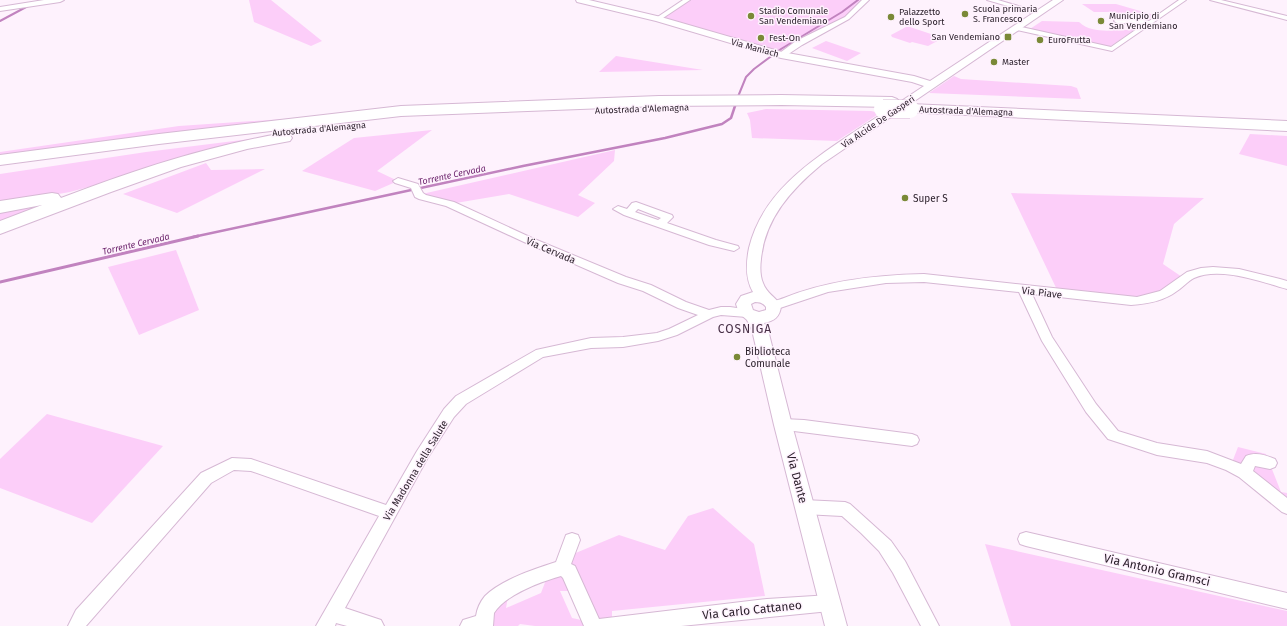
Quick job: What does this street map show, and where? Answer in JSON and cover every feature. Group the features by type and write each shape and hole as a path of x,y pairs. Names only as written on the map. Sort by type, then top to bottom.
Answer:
{"highway":[{"name":"Autostrada d'Alemagna","path":"0,160 159,139 399,117 654,108 720,104 887,105 1287,119"},
{"name":"Autostrada d'Alemagna","path":"913,106 1287,126"},
{"name":"Autostrada d'Alemagna","path":"0,169 208,140 305,130 399,117"},
{"path":"4,149 225,120 399,117"},
{"path":"0,228 127,179 192,158 241,146 399,117"},
{"path":"0,207 51,198 127,179"}],"street":[{"path":"0,9 60,0"},
{"name":"Via Maniach","path":"580,0 658,19 776,54 914,79 932,85"},
{"path":"658,19 688,0"},
{"path":"776,54 847,18 866,0"},
{"path":"990,0 1040,13"},
{"name":"Via Alcide De Gasperi","path":"758,307 754,275 755,256 760,236 770,213 785,192 823,159 1059,0"},
{"path":"1017,28 1111,50 1183,0"},
{"path":"1213,0 1287,18"},
{"path":"1117,21 1139,21 1150,23"},
{"name":"Via Cervada","path":"398,181 417,191 450,204 528,240 622,280 647,288 682,305 709,314"},
{"path":"618,209 713,243 734,248"},
{"name":"Via Piave","path":"758,307 818,291 864,282 902,278 924,278 1111,300 1143,301 1173,289 1190,275 1201,271 1250,276 1287,285"},
{"path":"1024,290 1046,338 1091,408 1113,435 1157,449 1207,457 1231,465 1244,473 1287,507"},
{"name":"Via Madonna della Salute","path":"329,619 422,455 449,413 461,400 540,353 591,343 623,342 658,337 673,332 709,314 758,307"},
{"name":"Via Dante","path":"758,307 783,425 836,626"},
{"path":"783,425 804,426 912,440"},
{"path":"1244,473 1251,460 1261,460 1270,463"},
{"path":"77,626 82,616 206,478 232,464 251,465 364,503 389,513"},
{"path":"804,507 845,509 867,528 885,546 899,567 930,626"},
{"name":"Via Antonio Gramsci","path":"1026,539 1287,601"},
{"path":"562,568 572,540"},
{"path":"479,625 493,599 549,572 562,568 569,572 593,626"},
{"name":"Via Carlo Cattaneo","path":"602,626 767,608 830,603"},
{"path":"329,619 375,626"}],"shaded area":[{"path":"249,0 271,0 322,41 311,46 254,22"},
{"path":"687,0 866,0 847,18 781,55 658,19"},
{"path":"1082,4 1116,4 1154,15 1146,21 1121,20 1112,12 1094,12"},
{"path":"1042,21 1079,22 1084,26 1096,30 1128,30 1131,28 1125,23 1143,24 1108,48 1030,29"},
{"path":"906,27 943,38 928,46 912,42 910,43 892,37 891,35"},
{"path":"826,41 861,53 847,61 812,48"},
{"path":"616,56 703,70 599,72"},
{"path":"954,76 961,79 1071,86 1077,88 1081,99 929,93"},
{"path":"766,109 871,111 880,113 837,141 752,138 750,120 747,113"},
{"path":"299,118 296,120 71,145 0,156 0,152 179,126"},
{"path":"432,130 377,171 398,181 375,191 302,171 354,138"},
{"path":"1250,134 1287,136 1287,166 1239,154"},
{"path":"273,136 70,192 0,204 0,174 146,152"},
{"path":"615,150 614,161 578,195 595,203 578,217 509,194 450,204 422,194"},
{"path":"206,163 211,170 265,169 177,213 123,194"},
{"path":"1011,193 1204,198 1174,224 1163,264 1185,279 1149,300 1059,294"},
{"path":"37,203 35,212 0,226 0,209"},
{"path":"176,250 199,310 139,335 108,267"},
{"path":"47,414 163,446 92,523 0,488 0,459"},
{"path":"1238,447 1266,454 1281,492 1287,493 1287,507 1231,465"},
{"path":"713,508 754,544 765,596 612,611 612,626 535,626 520,624 518,626 484,626 509,591 506,608 541,593 549,572 566,557 619,535 665,550 688,516","holes":["560,591 577,591 591,622 572,618"]},
{"path":"985,544 1287,611 1287,626 1011,626"}],"waterway":[{"name":"Torrente Cervada","path":"735,104 746,77 754,69 781,49 842,12 858,0"},
{"path":"0,21 28,6"},
{"name":"Torrente Cervada","path":"193,237 523,166 665,138 722,124 731,118 736,103"},
{"name":"Torrente Cervada","path":"0,282 198,236"}],"place":[{"name":"Scuola primaria S. Francesco","path":"965,14"},
{"name":"Stadio Comunale San Vendemiano","path":"751,16"},
{"name":"Palazzetto dello Sport","path":"891,17"},
{"name":"Municipio di San Vendemiano","path":"1101,21"},
{"name":"San Vendemiano","path":"1008,37"},
{"name":"Fest-On","path":"761,38"},
{"name":"EuroFrutta","path":"1040,40"},
{"name":"Master","path":"994,62"},
{"name":"Super S","path":"905,198"},
{"name":"Biblioteca Comunale","path":"737,357"}],"district":[{"name":"COSNIGA","path":"745,329"}]}
